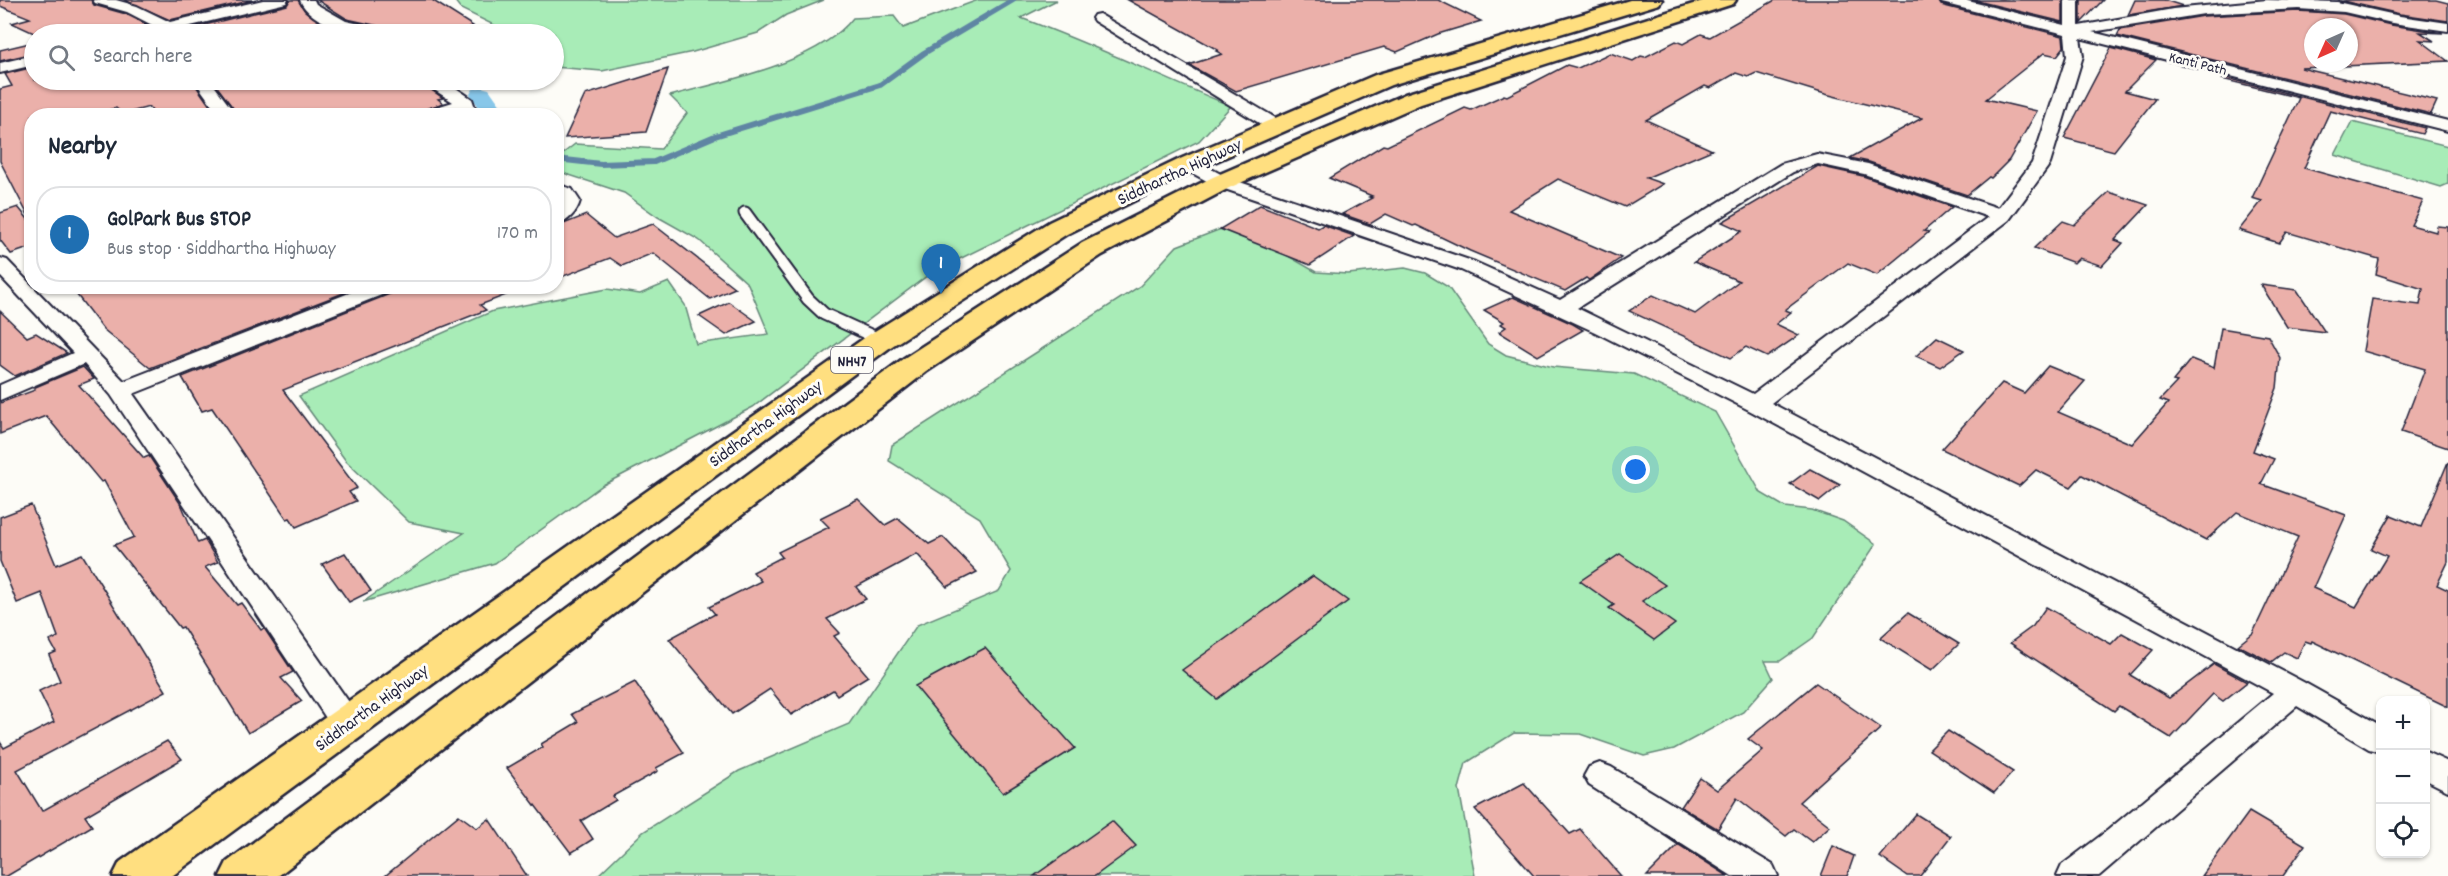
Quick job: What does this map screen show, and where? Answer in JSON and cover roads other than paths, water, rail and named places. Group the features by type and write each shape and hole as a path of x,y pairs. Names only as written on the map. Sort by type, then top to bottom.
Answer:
{"highway":[{"name":"Siddhartha Highway","path":"136,876 881,340 1058,228 1189,164 1415,69 1652,0"},
{"name":"Siddhartha Highway","path":"243,876 915,365 1092,249 1222,182 1413,99 1726,0"}],"street":[{"path":"100,0 132,9 159,24"},
{"path":"196,24 281,0"},
{"path":"307,0 310,8 341,24"},
{"name":"Kanti Path","path":"1947,0 2448,126"},
{"path":"1755,404 2002,216 2041,164 2075,56 2072,0"},
{"path":"2072,32 2152,14 2215,7 2337,3 2405,22 2448,27"},
{"path":"1099,18 1278,128"},
{"path":"0,69 24,63"},
{"path":"210,90 223,108"},
{"path":"450,90 467,108"},
{"path":"1562,308 1787,168 1817,159 1868,169 2002,216"},
{"path":"1189,164 1222,182 1468,266 1562,308 1755,404 2295,691 2376,738"},
{"path":"564,193 571,201 569,208 564,212"},
{"path":"0,264 24,289"},
{"path":"28,294 120,391 347,724"},
{"path":"120,391 367,294"},
{"path":"0,393 86,355"},
{"path":"2074,876 2129,833 2295,691"},
{"path":"2430,767 2448,778"},
{"path":"1600,776 1761,876"}],"lane":[{"path":"744,212 808,299 824,314 881,340"}],"waterway":[{"path":"564,160 601,164 654,162 715,136 880,85 924,53 1013,0"},
{"path":"481,94 491,108"}],"place":[{"name":"GolPark Bus STOP","path":"941,294"}]}
